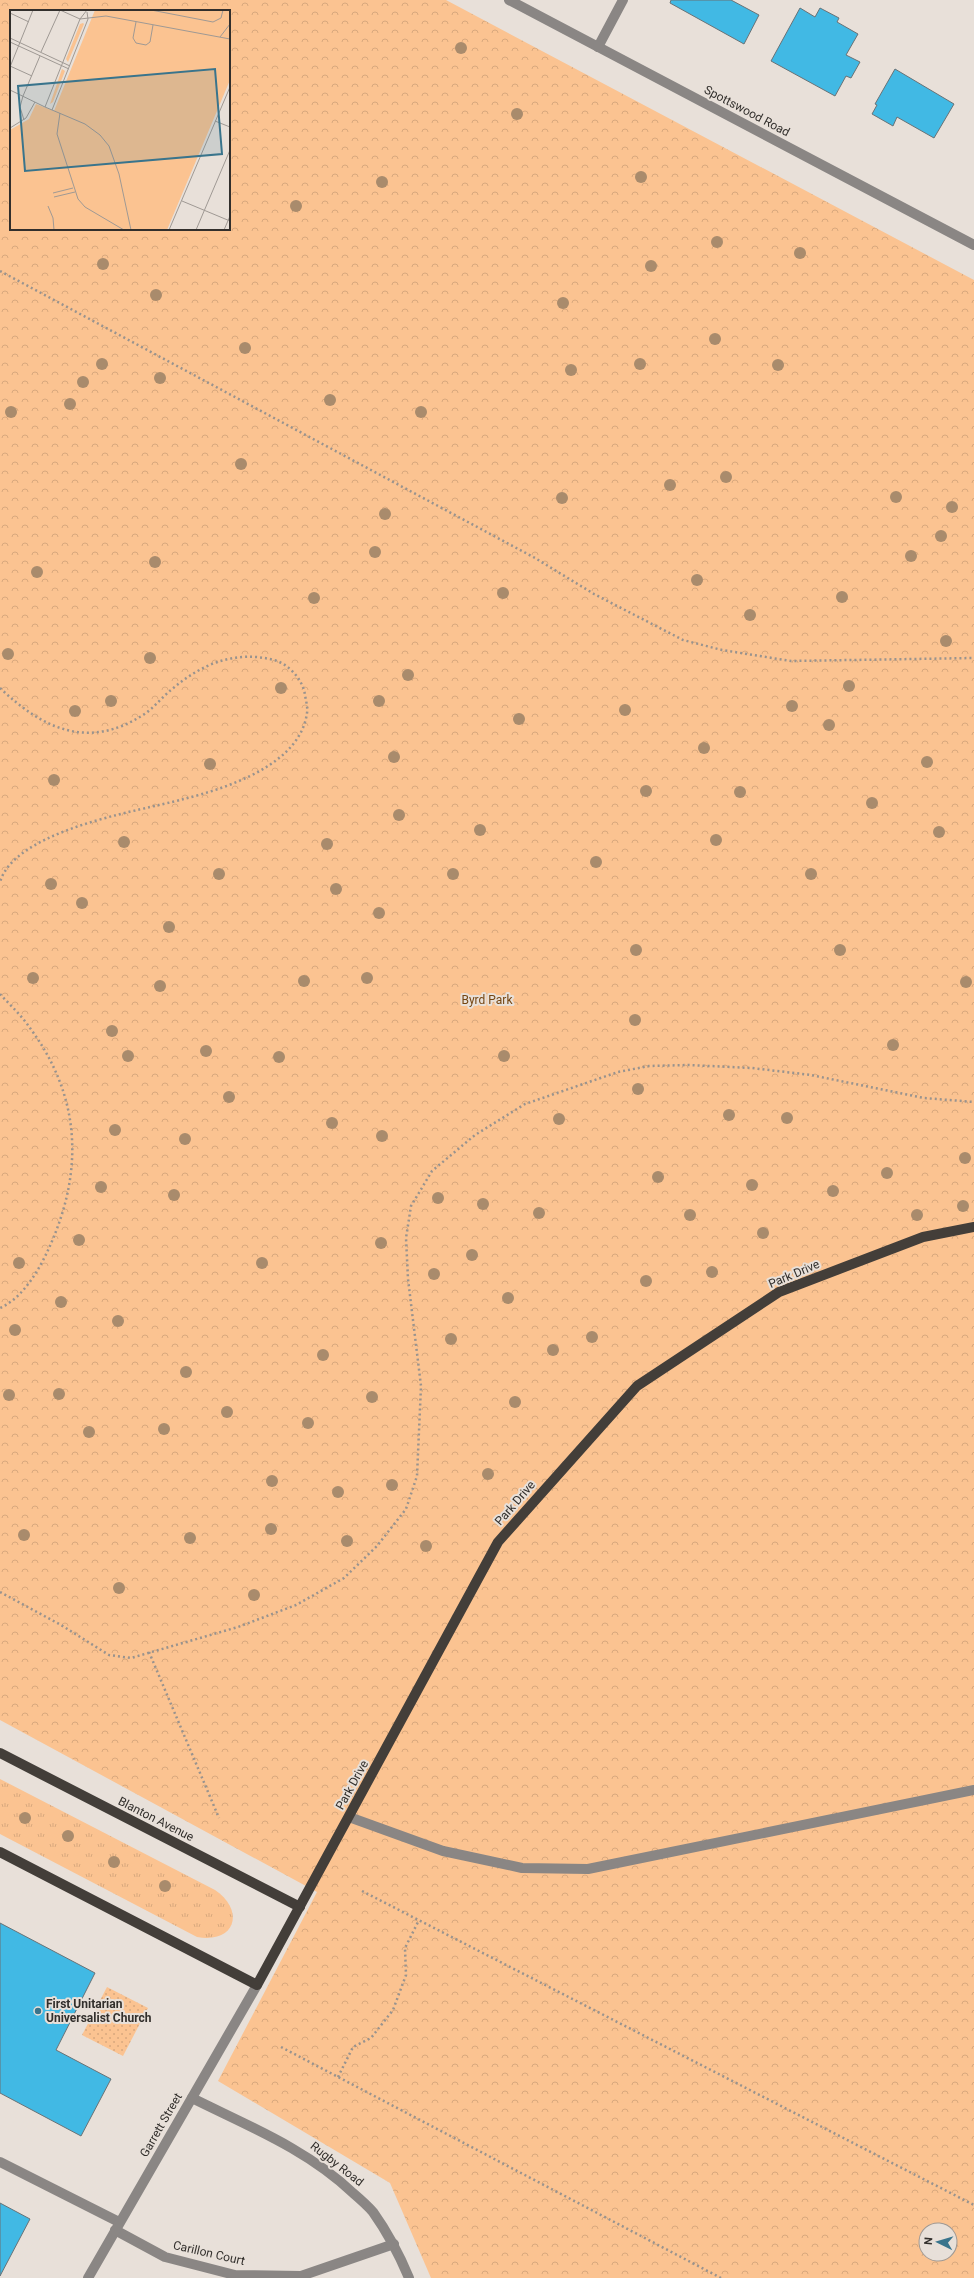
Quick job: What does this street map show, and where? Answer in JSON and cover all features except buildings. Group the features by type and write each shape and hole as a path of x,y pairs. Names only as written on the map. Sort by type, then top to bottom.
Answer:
{"main road":[{"name":"Park Drive","path":"257,1985 498,1542 636,1386 779,1292 923,1238 974,1227"},
{"name":"Blanton Avenue","path":"0,1753 300,1907"},
{"path":"0,1852 257,1985"}],"street":[{"name":"Spottswood Road","path":"509,0 974,245"},
{"path":"598,47 623,0"},
{"path":"349,1818 443,1851 522,1868 588,1869 974,1790"},
{"name":"Garrett Street","path":"88,2278 257,1985"},
{"name":"Rugby Road","path":"192,2098 290,2146 318,2163 372,2211 394,2244 410,2278"},
{"name":"Carillon Court","path":"0,2162 117,2226 165,2257 235,2275 301,2276 394,2244"}],"path":[{"path":"0,271 536,558 594,594 683,640 722,650 791,661 974,658"},
{"path":"0,688 19,706 39,720 64,731 98,732 113,730 144,714 185,678 218,660 262,657 280,662 295,673 304,690 307,713 301,733 286,753 265,768 241,780 196,796 74,828 39,842 18,856 3,870 0,882"},
{"path":"0,994 30,1028 54,1066 67,1100 72,1133 72,1166 67,1202 54,1238 39,1270 19,1294 0,1308"},
{"path":"0,1592 61,1625 109,1655 131,1658 238,1627 296,1605 344,1578 378,1546 406,1509 417,1476 421,1432 421,1386 408,1279 406,1238 411,1206 432,1171 475,1135 525,1104 618,1072 649,1066 752,1068 811,1075 924,1098 974,1102"},
{"path":"148,1652 218,1818"},
{"path":"362,1891 974,2205"},
{"path":"338,2077 353,2048 371,2038 393,2010 406,1976 405,1948 418,1920"},
{"path":"281,2047 721,2278"}],"green space":[{"name":"Byrd Park","path":"0,0 446,0 974,280 974,2278 431,2278 390,2183 218,2081 317,1892 0,1720"},
{"path":"0,1779 215,1890 224,1898 230,1907 233,1916 232,1924 228,1930 220,1935 210,1938 197,1937 0,1834"},
{"path":"107,1987 148,2008 123,2056 82,2035"}],"place":[{"name":"First Unitarian Universalist Church","path":"38,2011"}]}
